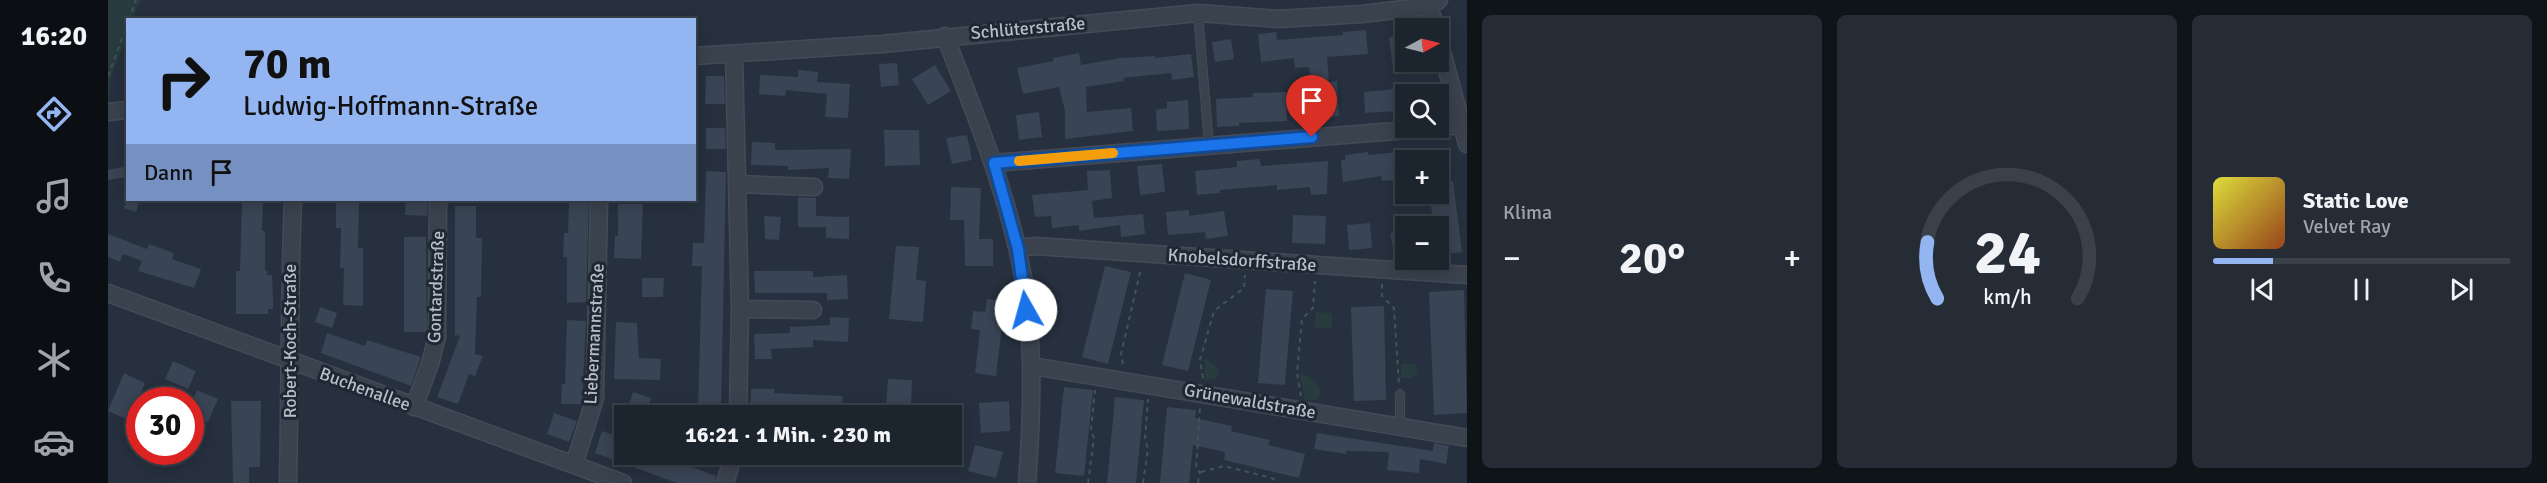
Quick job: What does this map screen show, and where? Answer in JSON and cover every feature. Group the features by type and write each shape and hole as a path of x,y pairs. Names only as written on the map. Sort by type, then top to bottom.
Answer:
{"street":[{"name":"Schlüterstraße","path":"696,56 882,44 945,36 1198,13 1278,20 1361,7 1434,3"},
{"path":"1434,3 1435,18"},
{"path":"945,36 994,163 1018,249 1032,366 1028,483"},
{"path":"734,54 739,184 738,405"},
{"path":"1448,72 1467,144"},
{"path":"108,112 126,110"},
{"path":"1449,126 1463,125"},
{"path":"994,163 1395,131"},
{"path":"739,184 814,187"},
{"name":"Robert-Koch-Straße","path":"288,483 290,362 288,311 293,201"},
{"name":"Gontardstraße","path":"414,407 437,337 438,201"},
{"name":"Liebermannstraße","path":"574,465 595,398 599,201"},
{"name":"Knobelsdorffstraße","path":"1018,249 1035,246 1467,275"},
{"name":"Buchenallee","path":"108,293 623,483"},
{"path":"740,309 813,310"},
{"name":"Grünewaldstraße","path":"1032,366 1467,438"},
{"path":"725,483 731,465"}],"lane":[{"path":"1198,13 1209,146"},
{"path":"1400,394 1400,426"}],"path":[{"path":"129,18 136,0"},
{"path":"108,76 126,26"},
{"path":"1126,380 1120,354 1144,253"},
{"path":"1200,472 1196,468 1195,454 1203,380 1200,360 1214,311 1244,288 1246,260"},
{"path":"1304,410 1297,373 1302,319 1313,308 1316,265"},
{"path":"1382,269 1382,296 1394,308 1400,394"},
{"path":"1088,483 1094,438 1091,430 1097,375"},
{"path":"1143,483 1148,449 1145,439 1150,384"},
{"path":"1200,472 1224,466 1272,478 1278,483"},
{"path":"1198,483 1200,472"}],"green space":[{"path":"108,0 141,0 133,18 126,18 126,38 111,78 108,106"},
{"path":"1316,312 1332,313 1332,329 1314,327"},
{"path":"1204,359 1219,369 1217,378 1206,380"},
{"path":"1401,364 1415,364 1418,374 1409,378 1401,378"},
{"path":"1300,374 1311,377 1316,383 1321,393 1317,400 1305,400"}],"building":[{"path":"1366,30 1368,54 1327,57 1329,82 1337,81 1339,116 1313,118 1309,67 1295,68 1294,58 1261,62 1258,34 1276,32 1277,40 1343,35 1343,32"},
{"path":"1395,36 1395,69 1393,69 1389,37"},
{"path":"1231,39 1234,59 1215,62 1212,42"},
{"path":"1079,53 1081,65 1120,58 1155,56 1155,58 1191,54 1194,77 1172,80 1171,73 1123,78 1124,81 1086,87 1087,112 1131,108 1133,131 1065,139 1065,111 1059,87 1023,94 1017,68 1054,61 1053,58"},
{"path":"897,63 899,85 881,87 879,64"},
{"path":"935,65 951,91 928,105 912,79"},
{"path":"798,70 818,72 817,82 850,84 848,118 825,117 827,94 786,90 785,96 759,94 760,75 798,77"},
{"path":"706,76 724,76 725,104 705,104"},
{"path":"1395,89 1395,111 1365,113 1364,92"},
{"path":"1286,92 1287,121 1239,123 1239,126 1217,127 1216,99 1253,97 1253,93"},
{"path":"1188,100 1189,129 1157,131 1156,110 1167,108 1167,102"},
{"path":"1039,112 1042,137 1019,140 1016,115"},
{"path":"706,128 725,128 726,149 706,149"},
{"path":"884,130 919,130 920,165 885,166"},
{"path":"967,135 972,160 952,164 946,138"},
{"path":"752,142 775,143 775,150 851,149 849,179 828,178 829,168 788,170 788,166 751,165"},
{"path":"1368,152 1368,155 1395,152 1395,180 1382,181 1381,176 1343,182 1341,160 1345,160 1345,155"},
{"path":"1260,159 1261,166 1328,161 1327,194 1311,195 1310,187 1277,190 1277,185 1220,190 1220,193 1197,195 1195,171 1237,167 1237,161"},
{"path":"1162,164 1165,192 1140,195 1137,166"},
{"path":"126,166 126,177 108,180 108,170"},
{"path":"1110,170 1112,198 1092,201 1094,218 1143,214 1145,234 1121,237 1120,225 1079,231 1079,225 1052,228 1051,216 1035,217 1032,195 1088,190 1087,171"},
{"path":"706,171 726,172 721,405 698,405 702,266 692,266 693,243 704,243"},
{"path":"1453,181 1462,252 1449,254 1449,216 1432,216 1431,204 1449,204 1449,182"},
{"path":"951,187 981,188 979,239 993,239 993,266 965,266 964,220 950,220"},
{"path":"798,197 816,198 816,216 849,217 849,239 826,238 826,227 798,227"},
{"path":"127,201 140,201 136,212 124,208"},
{"path":"242,201 263,201 262,231 265,231 265,271 267,275 272,275 273,309 268,309 268,314 236,314 236,271 240,271"},
{"path":"406,201 428,201 427,216 405,215"},
{"path":"569,201 589,201 586,302 567,303 567,257 563,257 564,233 568,233"},
{"path":"336,203 359,203 358,248 363,248 363,306 343,305 344,268 340,268 341,228 336,228"},
{"path":"618,204 643,204 641,259 614,258 615,236 618,236"},
{"path":"455,206 476,206 476,238 482,238 481,297 477,297 475,354 483,356 475,376 469,374 458,404 437,397 460,336 455,335"},
{"path":"1189,210 1189,216 1224,211 1228,236 1206,239 1205,232 1168,235 1166,212"},
{"path":"1293,215 1326,216 1325,244 1292,243"},
{"path":"764,216 781,217 779,240 765,239"},
{"path":"1370,223 1372,248 1349,250 1347,225"},
{"path":"1395,232 1395,253 1394,253 1390,233"},
{"path":"108,234 147,249 149,244 174,253 172,259 201,269 194,288 138,271 142,261 123,254 120,262 108,257"},
{"path":"404,237 426,237 427,332 404,332"},
{"path":"896,246 919,247 916,280 926,281 923,322 889,319"},
{"path":"1105,266 1131,272 1108,364 1082,357"},
{"path":"754,271 813,271 813,277 847,275 848,299 827,300 827,293 755,293"},
{"path":"1185,273 1211,280 1188,371 1162,365"},
{"path":"642,278 664,278 663,297 642,297"},
{"path":"1266,289 1293,291 1285,385 1258,383"},
{"path":"1464,290 1467,413 1434,415 1429,292"},
{"path":"987,299 1005,301 996,376 975,373 980,330 971,329 973,311 985,312"},
{"path":"1384,306 1386,400 1354,401 1351,307"},
{"path":"320,307 337,313 332,328 315,322"},
{"path":"830,317 849,318 848,342 813,340 813,347 771,349 772,359 755,359 754,334 790,333 790,327 830,325"},
{"path":"567,320 586,321 582,404 561,404 562,384 565,384"},
{"path":"616,322 637,323 639,358 661,359 660,380 614,379"},
{"path":"327,333 365,346 367,340 421,357 411,386 321,353"},
{"path":"173,361 196,371 189,387 165,379"},
{"path":"124,373 145,383 143,387 126,387 126,419 108,411"},
{"path":"888,379 912,380 911,405 886,405"},
{"path":"1064,387 1093,390 1084,476 1055,473"},
{"path":"751,389 774,389 774,393 843,396 842,405 750,405"},
{"path":"633,392 651,398 649,405 629,405"},
{"path":"204,393 218,399 208,422 204,420"},
{"path":"1115,397 1144,400 1136,483 1107,483"},
{"path":"231,401 261,401 260,467 249,467 249,483 233,483"},
{"path":"1009,401 1010,431 981,433 979,403"},
{"path":"1167,407 1196,410 1195,418 1232,426 1231,431 1270,440 1268,445 1305,454 1299,478 1224,460 1225,452 1193,445 1189,483 1160,483"},
{"path":"554,413 577,421 569,442 547,434"},
{"path":"602,431 614,435 614,460 595,453"},
{"path":"1317,433 1433,451 1434,443 1449,446 1446,464 1420,459 1419,473 1387,470 1389,452 1346,451 1346,454 1314,449"},
{"path":"975,445 1003,452 996,478 968,471"},
{"path":"628,465 687,465 716,476 715,483 677,483"}],"slow traffic":[{"path":"1019,161 1113,153"}],"route":[{"path":"1026,310 1018,249 994,163 1312,137"}]}
